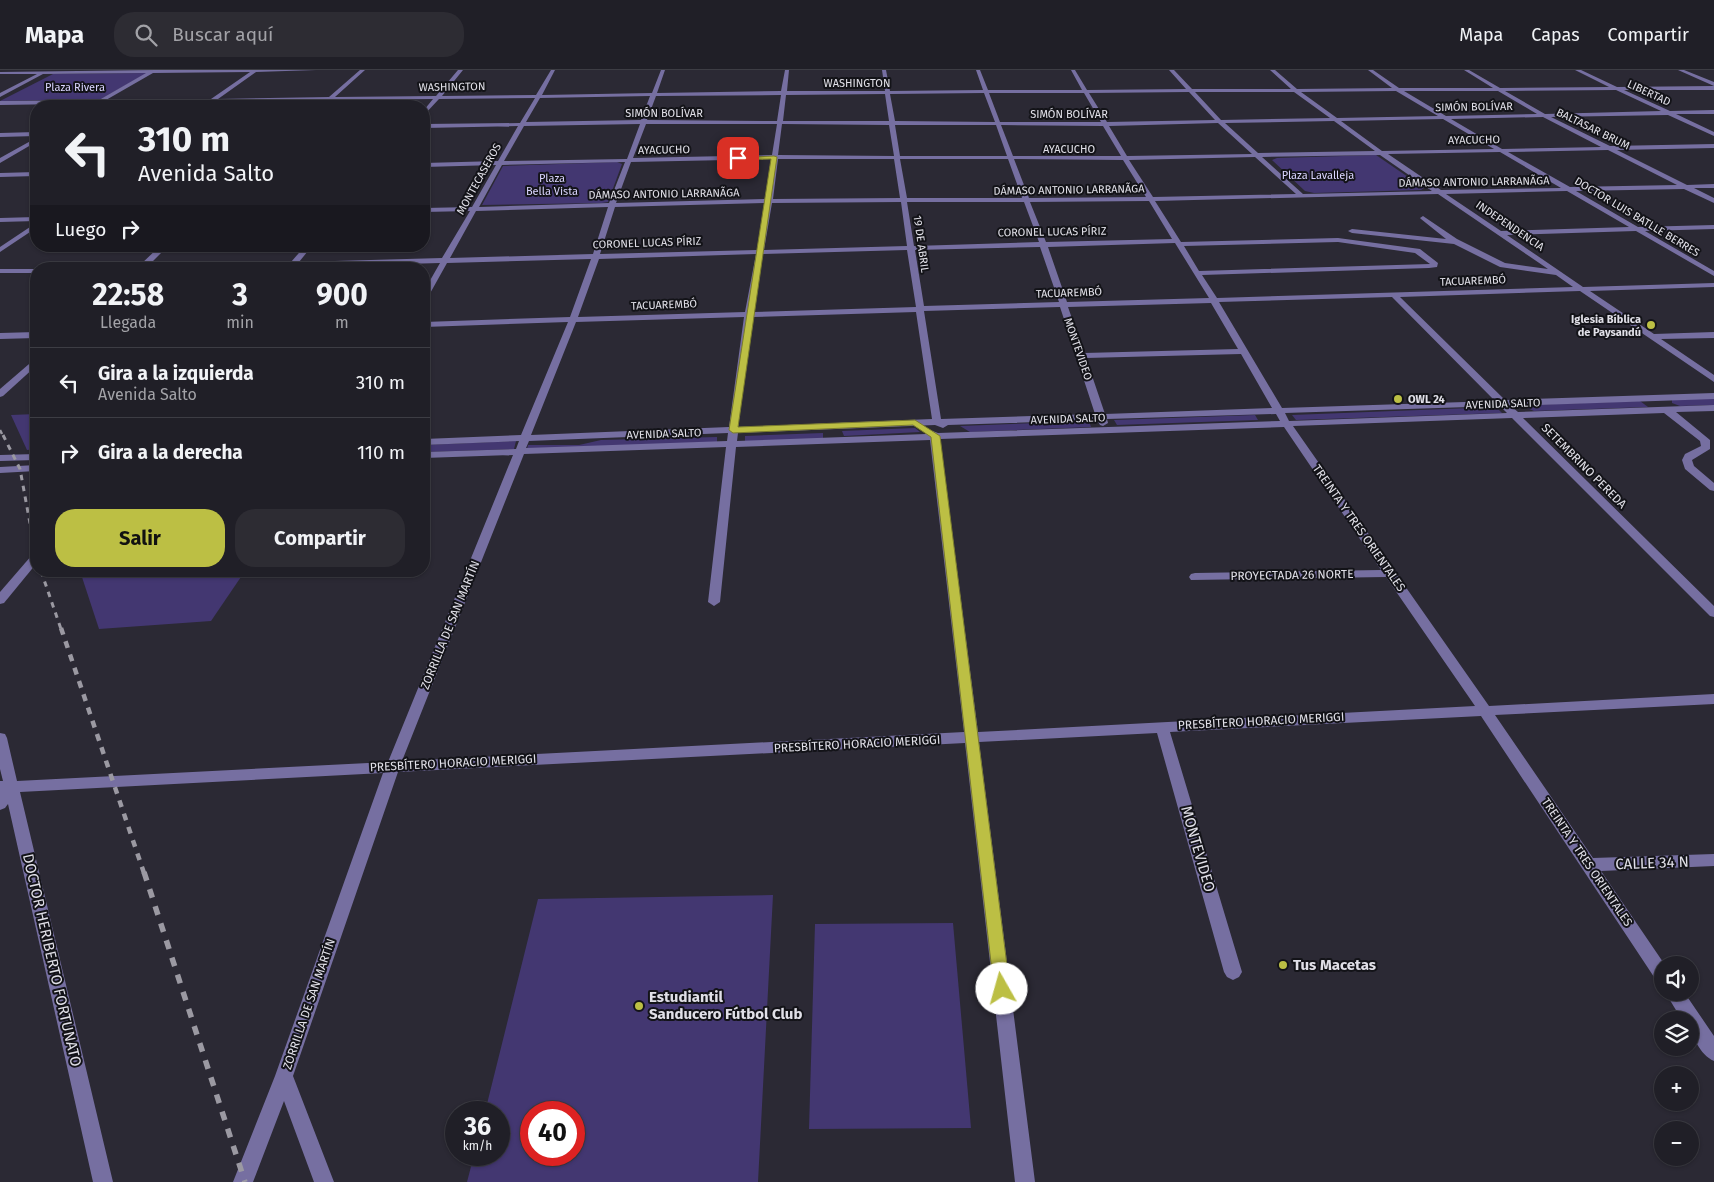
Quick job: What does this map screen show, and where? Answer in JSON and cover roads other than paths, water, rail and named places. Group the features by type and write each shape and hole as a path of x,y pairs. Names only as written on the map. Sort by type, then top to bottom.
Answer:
{"street":[{"path":"104,100 155,70"},
{"path":"212,100 256,70"},
{"path":"0,73 47,71 314,70"},
{"path":"331,99 363,70"},
{"path":"430,106 461,70"},
{"name":"MONTECASEROS","path":"430,287 553,70"},
{"name":"ZORRILLA DE SAN MARTÍN","path":"243,1182 284,1076 393,766 573,319 612,205 663,70"},
{"path":"714,602 733,430 769,201 787,70"},
{"name":"19 DE ABRIL","path":"884,70 936,429 1025,1182"},
{"name":"MONTEVIDEO","path":"978,70 1043,244 1100,417 1106,430"},
{"name":"TREINTA Y TRES ORIENTALES","path":"1073,70 1125,158 1198,273 1283,417 1590,865 1654,963"},
{"path":"1171,70 1220,122 1302,196"},
{"name":"INDEPENDENCIA","path":"1272,70 1295,90 1380,152 1714,379"},
{"name":"DOCTOR LUIS BATLLE BERRES","path":"1370,70 1398,90 1714,274"},
{"name":"BALTASAR BRUM","path":"1466,70 1543,115 1714,201"},
{"name":"LIBERTAD","path":"1577,70 1714,134"},
{"path":"1680,70 1714,84"},
{"path":"0,95 47,71"},
{"name":"WASHINGTON","path":"212,100 783,93 1714,88"},
{"name":"WASHINGTON","path":"0,103 30,103"},
{"name":"SIMÓN BOLÍVAR","path":"430,126 643,122 1105,124 1714,112"},
{"path":"0,135 30,134"},
{"path":"0,162 30,144"},
{"name":"AYACUCHO","path":"430,165 774,157 1125,158 1714,146"},
{"path":"0,174 30,174"},
{"name":"DÁMASO ANTONIO LARRANÃGA","path":"430,210 769,201 1027,201 1714,186"},
{"path":"1423,218 1457,242 1503,264 1560,273"},
{"path":"0,220 30,219"},
{"path":"1500,233 1714,227"},
{"path":"0,250 30,229"},
{"path":"1352,231 1457,242"},
{"name":"CORONEL LUCAS PÍRIZ","path":"394,262 910,247 1338,240 1417,251 1434,263 1434,265 1429,266 1198,273"},
{"path":"147,262 158,252"},
{"path":"295,262 304,252"},
{"path":"0,272 30,271"},
{"name":"TACUAREMBÓ","path":"430,324 1714,285"},
{"name":"SETEMBRINO PEREDA","path":"1394,295 1714,613"},
{"path":"0,336 30,335"},
{"path":"1654,337 1714,335"},
{"path":"1080,356 1244,350"},
{"path":"0,394 30,366"},
{"name":"AVENIDA SALTO","path":"430,442 834,427 915,422 960,435 1106,430 1504,404 1714,396"},
{"path":"1658,398 1705,440 1706,447 1689,456 1687,460 1689,467 1714,488"},
{"name":"AVENIDA SALTO","path":"430,456 834,441 936,429 1100,417 1516,416 1714,408"},
{"path":"915,422 960,435"},
{"path":"834,427 834,441"},
{"path":"0,458 30,457"},
{"path":"0,470 30,468"},
{"path":"0,600 30,564"},
{"name":"PROYECTADA 26 NORTE","path":"1195,577 1390,573"},
{"name":"PRESBÍTERO HORACIO MERIGGI","path":"6,787 1714,699"},
{"name":"MONTEVIDEO","path":"1162,727 1233,972"},
{"name":"DOCTOR HERIBERTO FORTUNATO","path":"0,738 6,787 104,1182"},
{"path":"0,804 6,787"},
{"name":"CALLE 34 N","path":"1590,865 1714,860"},
{"path":"1680,1001 1714,1052"},
{"path":"284,1076 324,1182"}],"railway":[{"path":"0,430 3,436"},
{"path":"3,435 20,469 30,523"},
{"path":"43,577 61,629"},
{"path":"61,628 144,873"},
{"path":"144,872 245,1182"}],"place":[{"name":"Iglesia Bíblica de Paysandú","path":"1651,325"},
{"name":"OWL 24","path":"1398,399"},
{"name":"Tus Macetas","path":"1283,965"},
{"name":"Estudiantil Sanducero Fútbol Club","path":"639,1006"}],"park label":[{"name":"Plaza Rivera","path":"75,87"},
{"name":"Plaza Lavalleja","path":"1318,175"},
{"name":"Plaza Bella Vista","path":"552,184"}]}
